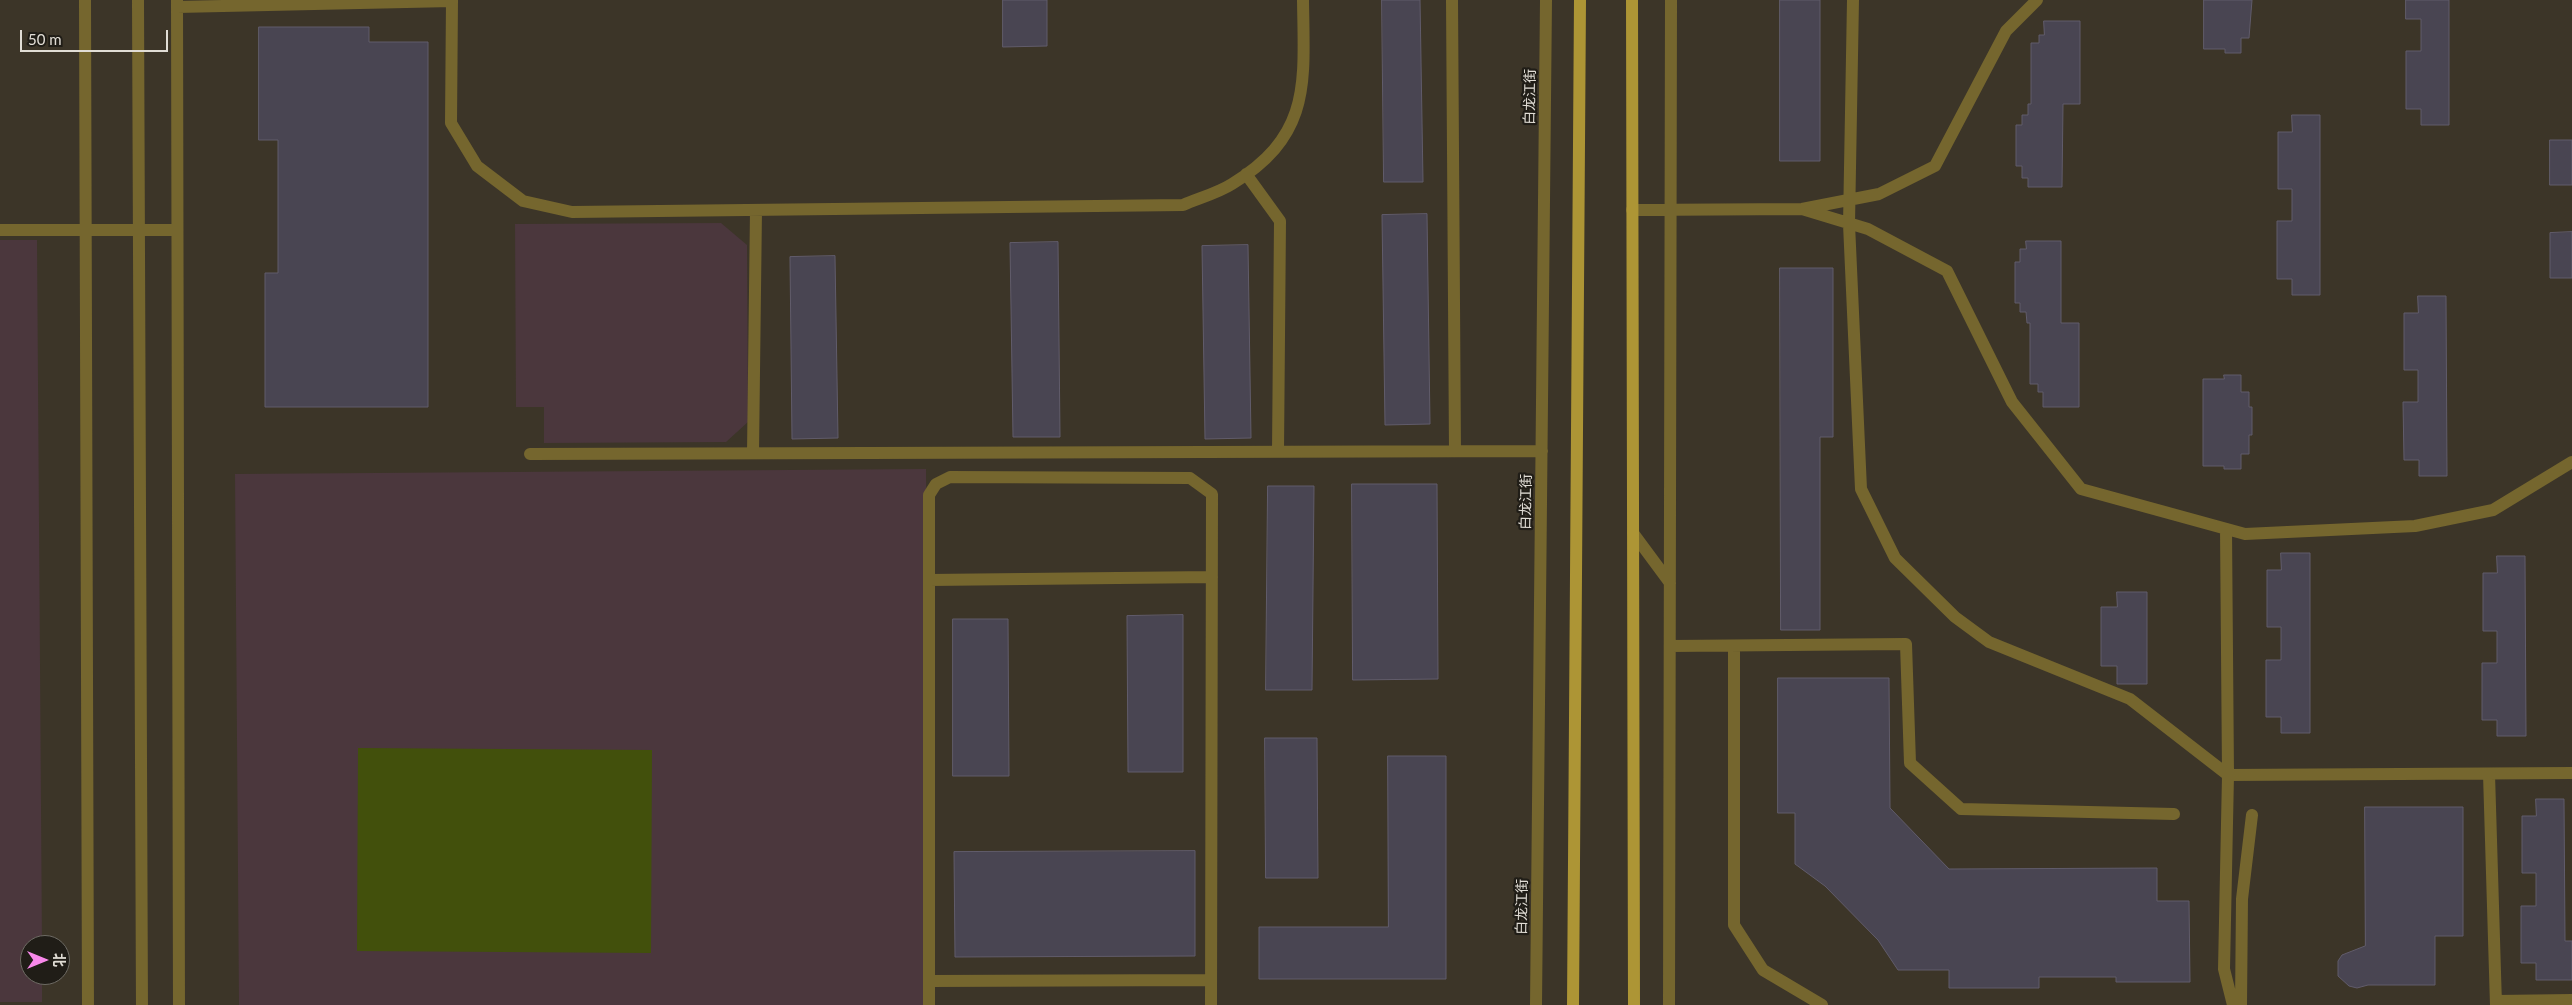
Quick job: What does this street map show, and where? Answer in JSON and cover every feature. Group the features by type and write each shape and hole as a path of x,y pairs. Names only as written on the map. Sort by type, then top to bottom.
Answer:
{"main road":[{"path":"1572,1005 1580,0"},
{"path":"1632,0 1634,1005"}],"street":[{"path":"85,0 88,1005"},
{"path":"138,0 142,1005"},
{"path":"179,1005 177,3 452,1 451,123 477,166 523,201 572,212 1183,205 1231,184 1246,174 1270,156 1293,125 1304,76 1303,0"},
{"path":"1452,0 1455,451"},
{"name":"白龙江街","path":"1536,1005 1546,0"},
{"path":"1669,1005 1671,0"},
{"path":"1853,0 1851,200 1849,224 1861,489 1894,558 1955,616 1989,642 2130,699 2228,775 2572,773"},
{"path":"1632,210 1802,209 1880,194 1936,166 2006,31 2037,0"},
{"path":"1246,174 1280,221 1278,451"},
{"path":"1802,209 1868,229 1947,271 2012,402 2081,489 2245,534 2415,526 2493,510 2572,462"},
{"path":"754,453 756,210"},
{"path":"0,230 139,232 177,230"},
{"path":"530,454 1542,450"},
{"path":"929,1005 929,495 936,484 950,477 1190,478 1212,494 1211,1005"},
{"path":"2226,529 2228,775 2224,968 2234,1005"},
{"path":"1633,533 1670,583"},
{"path":"929,580 1212,577"},
{"path":"1670,646 1906,644 1910,764 1961,809 2174,814"},
{"path":"1734,646 1734,925 1763,970 1822,1005"},
{"path":"2489,774 2496,1003 2572,1000"},
{"path":"2241,1005 2242,899 2252,815"},
{"path":"929,981 1211,980"}],"shaded area":[{"path":"721,223 747,245 748,422 726,442 544,443 544,407 516,407 515,224"},
{"path":"0,240 37,240 42,935 20,935 20,985 42,985 42,1002 0,1002"},
{"path":"926,469 930,1005 239,1005 235,474"}],"green space":[{"path":"358,748 652,750 651,953 357,951"}],"building":[{"path":"1003,0 1047,0 1047,46 1003,47"},
{"path":"1382,0 1420,0 1423,182 1384,182"},
{"path":"1780,0 1820,0 1820,161 1780,161"},
{"path":"2204,0 2252,0 2249,38 2241,38 2241,53 2225,53 2225,49 2204,49"},
{"path":"2406,0 2449,0 2449,125 2421,125 2421,109 2406,109 2406,51 2421,51 2421,19 2406,19"},
{"path":"2044,21 2080,21 2080,104 2063,104 2062,187 2028,187 2028,178 2022,178 2022,166 2016,166 2016,125 2022,125 2022,115 2028,115 2028,104 2031,104 2031,43 2039,43 2039,35 2044,35"},
{"path":"259,27 369,27 369,42 428,42 428,407 265,407 265,273 278,273 278,140 259,140"},
{"path":"2292,115 2320,115 2320,295 2292,295 2292,279 2277,279 2277,221 2292,221 2292,189 2278,189 2278,132 2292,132"},
{"path":"2550,140 2572,140 2572,185 2550,185"},
{"path":"1427,214 1430,424 1385,425 1382,215"},
{"path":"2572,232 2572,278 2550,278 2550,233"},
{"path":"2026,241 2061,241 2061,323 2079,323 2079,407 2043,407 2043,392 2038,392 2038,384 2030,384 2030,323 2027,323 2026,312 2020,312 2020,303 2015,303 2015,262 2020,262 2020,249 2026,249"},
{"path":"1058,242 1060,437 1013,437 1010,243"},
{"path":"1248,245 1251,438 1205,439 1202,246"},
{"path":"835,256 838,438 792,439 790,257"},
{"path":"1780,268 1833,268 1833,437 1820,437 1820,630 1781,630"},
{"path":"2418,296 2446,296 2447,476 2419,476 2419,460 2404,460 2403,402 2418,402 2418,370 2404,370 2404,313 2418,313"},
{"path":"2224,375 2241,375 2241,392 2249,392 2249,407 2252,407 2252,435 2249,435 2249,454 2241,454 2241,469 2224,469 2224,466 2203,466 2203,379 2224,379"},
{"path":"1352,484 1437,484 1438,679 1353,680"},
{"path":"1268,486 1314,486 1312,690 1266,690"},
{"path":"2281,553 2310,553 2310,733 2281,733 2281,717 2266,717 2266,660 2281,660 2281,627 2267,627 2267,570 2281,570"},
{"path":"2497,556 2525,556 2526,736 2497,736 2497,720 2482,720 2482,663 2497,663 2497,631 2483,631 2483,573 2497,573"},
{"path":"2117,592 2147,592 2147,684 2117,684 2117,666 2101,666 2101,607 2117,607"},
{"path":"1183,615 1183,772 1128,772 1127,616"},
{"path":"953,619 1008,619 1009,776 953,776"},
{"path":"1778,678 1889,678 1890,808 1949,869 2157,868 2157,901 2189,901 2190,982 2116,982 2116,977 2039,977 2039,988 1949,988 1949,970 1898,970 1878,940 1825,886 1795,864 1795,813 1778,813"},
{"path":"1265,738 1317,738 1318,878 1266,878"},
{"path":"1388,756 1446,756 1446,979 1259,979 1259,927 1388,927"},
{"path":"2536,799 2564,799 2565,941 2572,941 2572,980 2536,980 2536,963 2521,963 2521,906 2536,906 2536,873 2522,873 2522,816 2536,816"},
{"path":"2365,807 2463,807 2463,936 2435,936 2435,985 2368,985 2357,988 2349,986 2338,976 2338,961 2342,955 2365,946"},
{"path":"1195,851 1195,956 955,957 954,852"}]}
